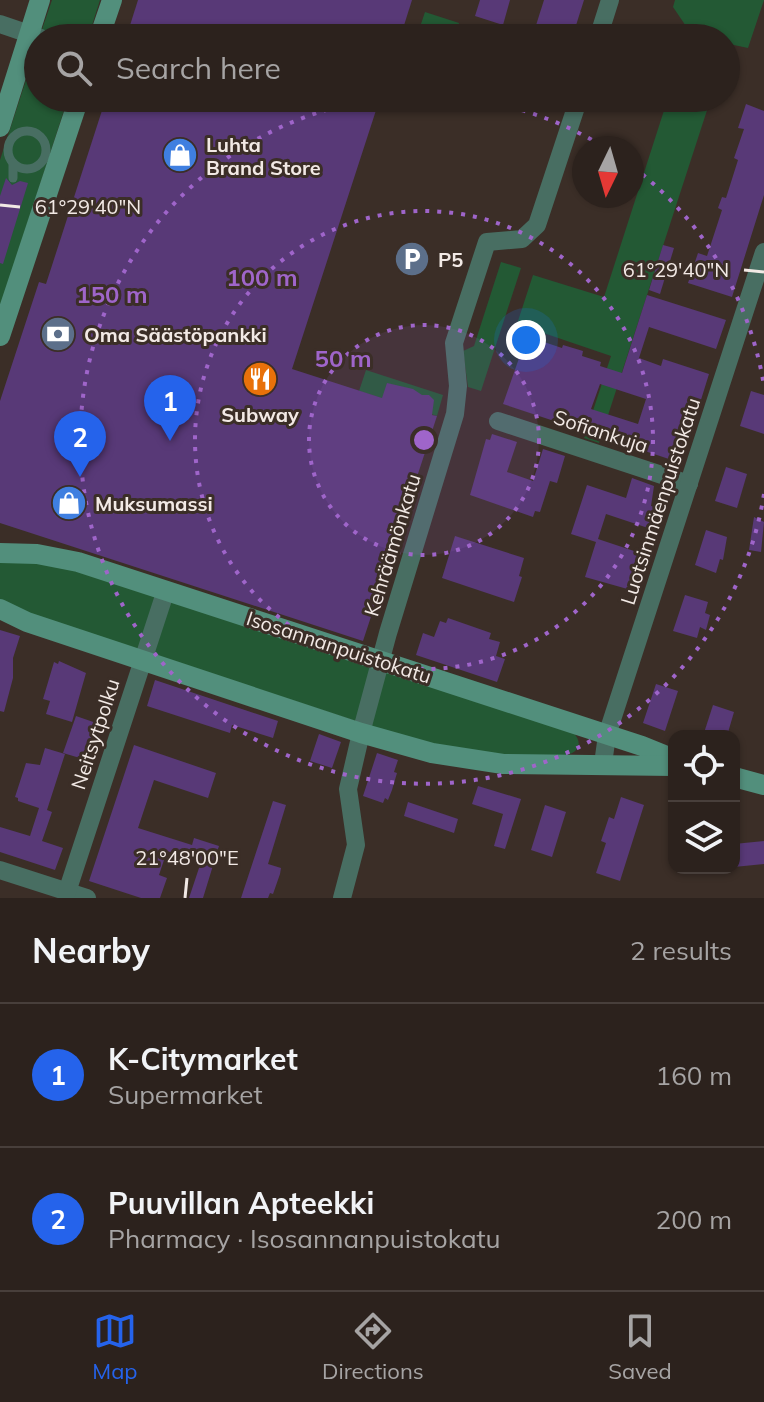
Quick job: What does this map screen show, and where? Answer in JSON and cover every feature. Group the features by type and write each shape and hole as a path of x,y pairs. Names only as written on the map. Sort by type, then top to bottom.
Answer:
{"street":[{"path":"37,24 40,0"},
{"path":"104,24 112,0"},
{"path":"602,24 610,0"},
{"path":"0,24 24,32"},
{"path":"4,135 8,101 24,62"},
{"path":"0,336 8,286 75,112"},
{"name":"Kehräämönkatu","path":"381,660 455,414 458,386 454,343 478,264 487,242 522,239 537,225 575,112"},
{"name":"Luotsinmäenpuistokatu","path":"603,764 607,735 760,280 764,252"},
{"name":"Sofiankuja","path":"498,421 689,484"},
{"name":"Isosannanpuistokatu","path":"0,553 57,557 166,590 668,757"},
{"name":"Neitsytpolku","path":"67,892 166,590"},
{"path":"0,609 27,622 361,733 432,753 480,762 668,766"},
{"path":"342,898 356,845 348,789 381,660"},
{"path":"740,779 764,785"},
{"path":"0,870 87,898"}],"lane":[{"path":"4,135 17,180 43,159 70,127"},
{"path":"4,135 35,132 46,147 43,159"},
{"path":"0,154 4,135"},
{"path":"13,163 29,168"}],"green space":[{"path":"52,0 100,0 92,24 44,24"},
{"path":"675,0 764,0 748,48 740,46 740,24 685,24 673,7"},
{"path":"425,12 459,23 459,24 421,24"},
{"path":"24,86 24,112 63,112 0,308 0,160"},
{"path":"663,112 706,112 599,443 584,438 611,356 517,324 533,275 604,297 633,208 644,208 644,173"},
{"path":"501,262 521,268 481,391 468,387 463,351 474,346"},
{"path":"366,370 443,395 437,416 359,391"},
{"path":"0,560 54,563 574,733 578,746 567,755 488,755 433,746 29,615 0,601"}],"building":[{"path":"138,0 412,0 404,24 130,24"},
{"path":"480,0 510,0 503,24 475,16"},
{"path":"544,0 584,0 576,24 536,24"},
{"path":"746,104 764,111 764,195 732,297 688,283 698,253 707,256 722,210 718,208 722,197 726,198 738,160 734,158 744,129 738,128"},
{"path":"101,112 375,112 292,369 382,398 387,383 413,389 434,400 432,415 437,416 363,641 0,523 0,401 39,282 46,284"},
{"path":"6,178 12,185 20,181 28,183 3,264 0,263 0,196"},
{"path":"663,245 674,248 660,294 649,290"},
{"path":"647,295 726,320 716,349 649,327 639,358 661,366 663,359 709,374 700,403 696,402 686,430 690,432 678,462 503,404 525,341 537,345 538,340 583,351 582,356 622,373","holes":["600,384 646,399 638,424 591,409"]},
{"path":"751,391 764,395 764,434 740,426"},
{"path":"492,434 517,442 507,472 533,481 543,449 565,456 557,483 550,481 540,512 535,511 533,517 470,495 486,439 490,440"},
{"path":"726,467 747,474 737,508 715,501"},
{"path":"632,478 654,486 651,506 655,507 648,528 606,514 598,539 649,556 638,592 585,577 596,542 571,534 587,485 626,498"},
{"path":"754,517 764,522 761,552 749,550"},
{"path":"706,530 727,537 723,560 720,559 716,573 695,565"},
{"path":"455,536 524,558 514,602 442,578"},
{"path":"685,595 708,602 705,613 710,615 706,630 700,627 697,638 673,631"},
{"path":"448,618 491,633 489,639 500,642 496,656 505,659 497,682 416,655 423,633 434,637 440,621 446,623"},
{"path":"0,630 20,636 4,712 0,711"},
{"path":"59,661 86,673 72,722 46,714 50,701 43,699 54,662 58,664"},
{"path":"155,680 278,721 273,738 232,725 230,733 147,706"},
{"path":"656,684 678,691 665,731 643,723"},
{"path":"713,705 734,712 729,730 705,730"},
{"path":"76,716 102,725 90,761 63,753"},
{"path":"319,734 341,742 332,768 310,761"},
{"path":"134,745 216,773 208,798 154,780 138,828 192,845 194,838 219,846 203,898 189,898 201,862 167,851 159,875 167,878 160,898 141,898 89,881"},
{"path":"45,748 65,754 47,810 52,812 42,841 63,848 55,870 0,852 0,827 30,836 39,808 15,797 26,763 40,765"},
{"path":"377,753 398,760 392,790 388,800 385,798 383,803 363,796"},
{"path":"478,786 521,799 505,849 494,846 503,814 472,804"},
{"path":"621,797 644,805 620,881 596,873 606,843 601,841 609,817 614,819"},
{"path":"273,801 286,805 268,864 281,868 280,874 273,894 270,893 268,898 241,898"},
{"path":"408,802 458,819 454,833 404,816"},
{"path":"545,805 566,812 552,857 531,850"},
{"path":"764,841 764,864 740,866 740,843"}],"place":[{"name":"Luhta Brand Store","path":"180,155"},
{"name":"P5","path":"412,259"},
{"name":"Oma Säästöpankki","path":"58,334"},
{"name":"Subway","path":"260,379"},
{"name":"K-Citymarket","path":"170,441"},
{"name":"Puuvillan Apteekki","path":"80,477"},
{"name":"Muksumassi","path":"69,503"}]}
